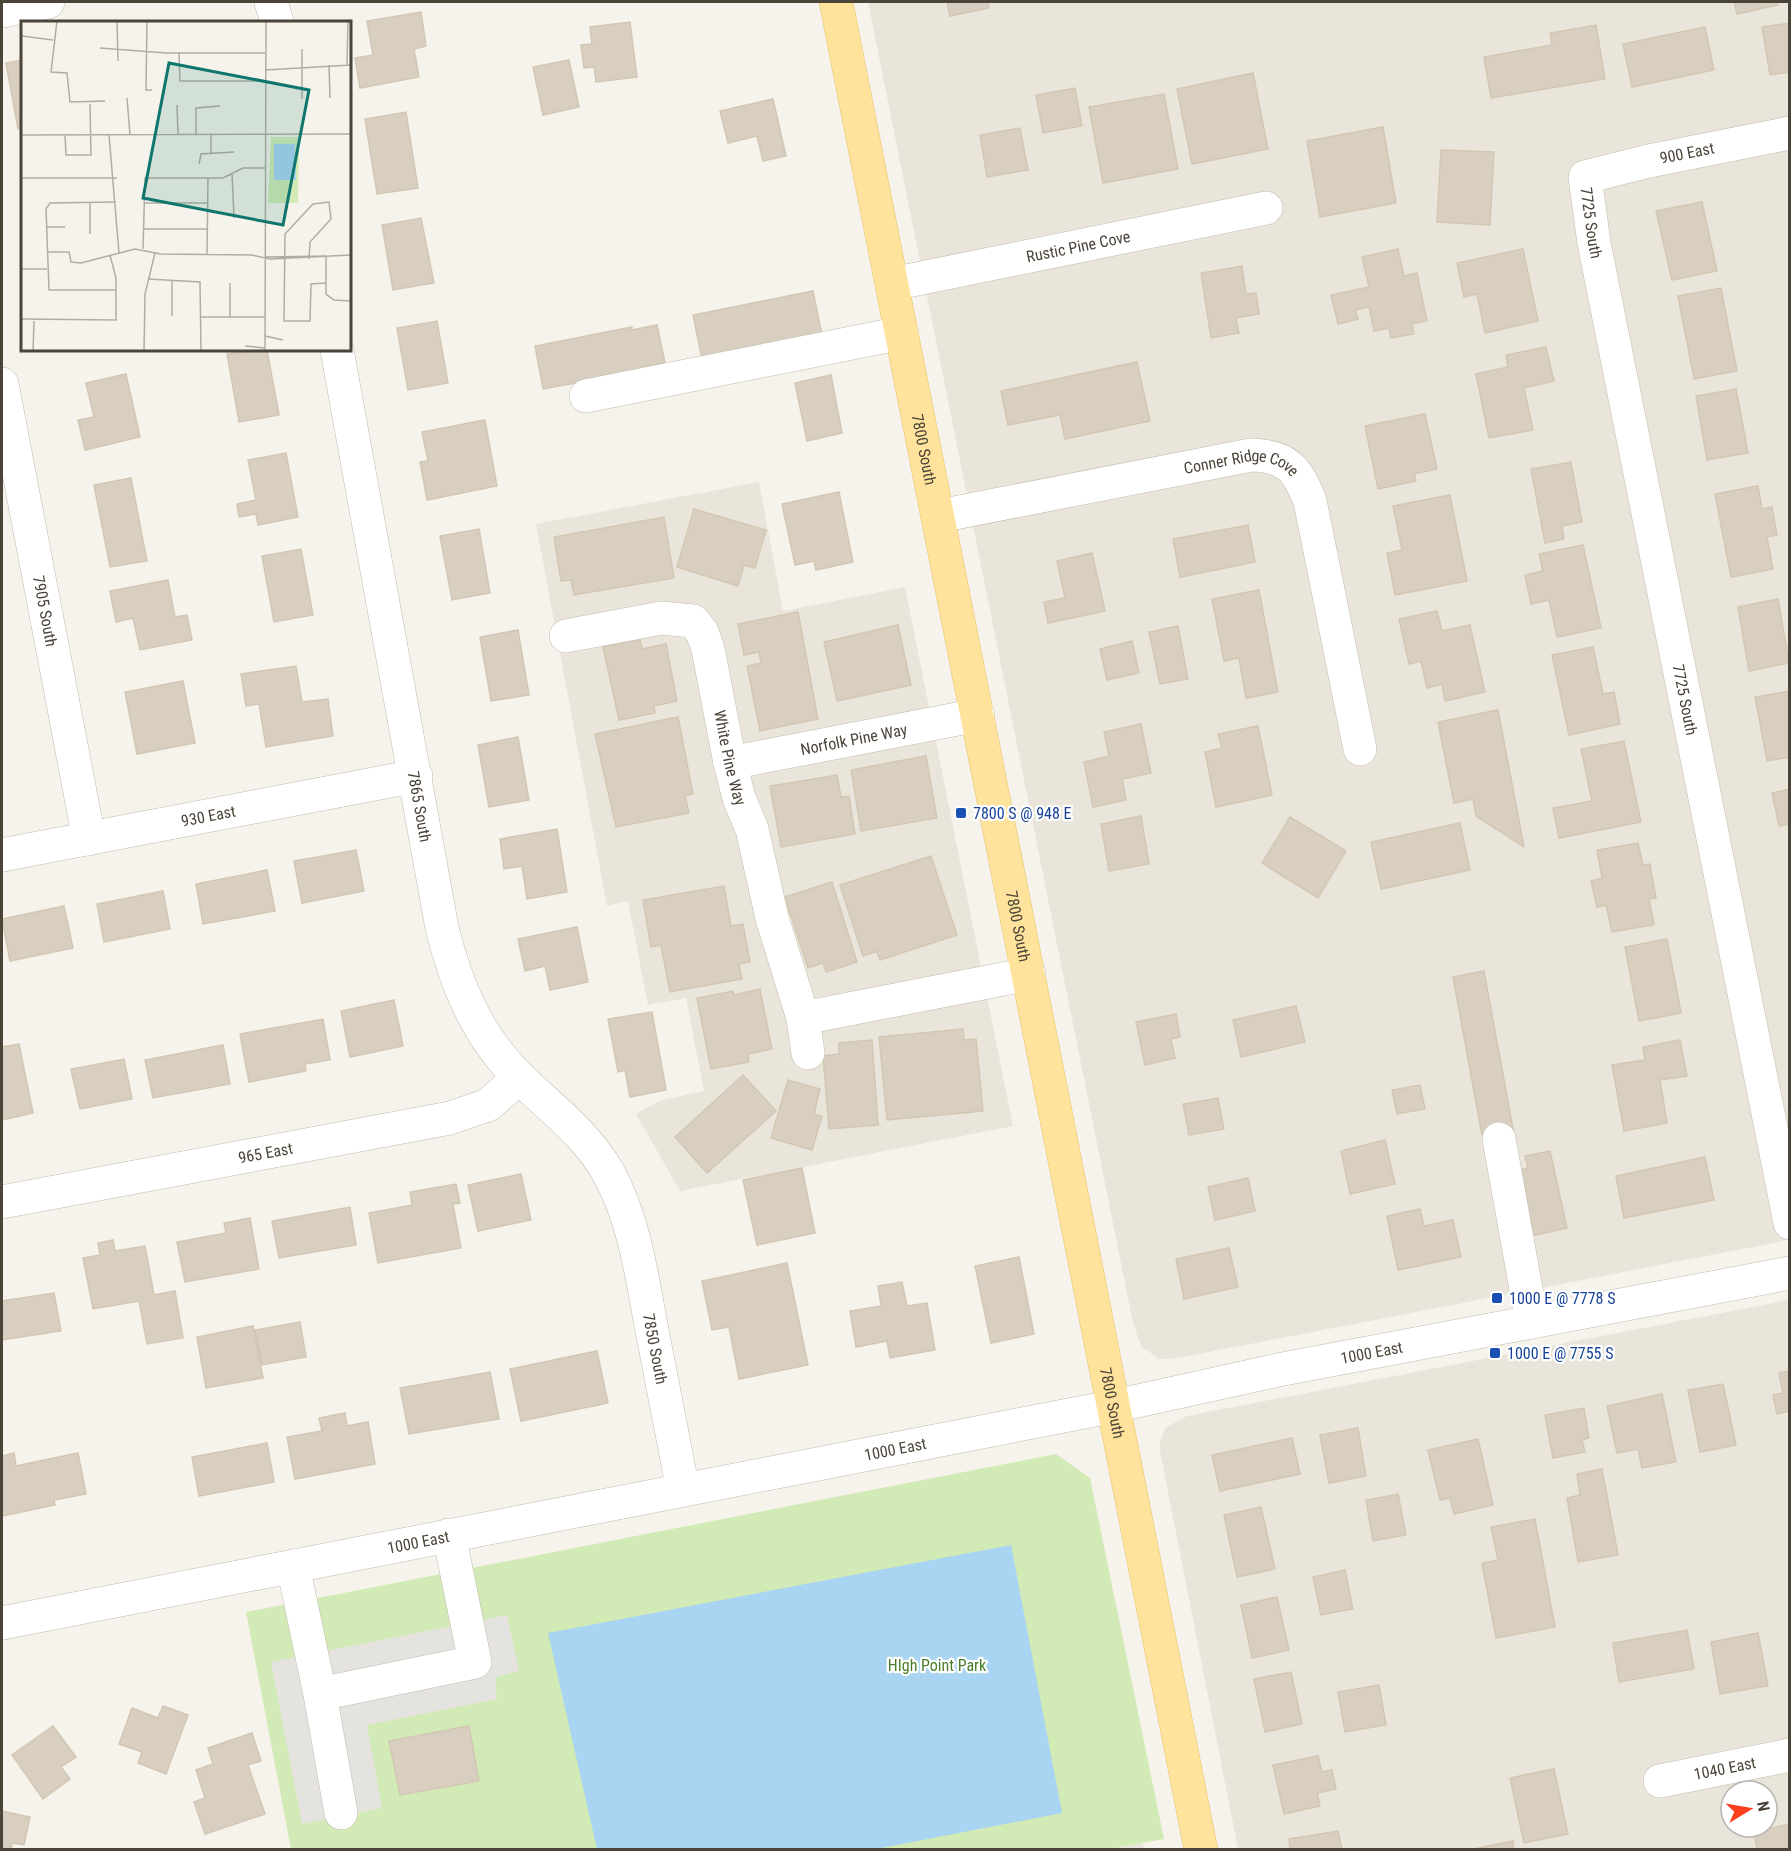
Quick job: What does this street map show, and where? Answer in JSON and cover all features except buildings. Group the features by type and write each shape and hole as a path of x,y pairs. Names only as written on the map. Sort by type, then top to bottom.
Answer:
{"main road":[{"name":"7800 South","path":"836,2 1201,1850"}],"street":[{"path":"2,11 48,2"},
{"path":"271,2 277,21"},
{"name":"900 East","path":"1585,177 1649,161 1790,133"},
{"name":"7725 South","path":"1585,177 1596,254 1790,1223"},
{"name":"Rustic Pine Cove","path":"892,284 1266,208"},
{"path":"586,396 902,333"},
{"name":"7865 South","path":"337,351 442,928 453,971 471,1011 492,1047 519,1078 583,1138 608,1171 625,1208"},
{"name":"7905 South","path":"2,384 89,838"},
{"name":"Conner Ridge Cove","path":"939,516 1251,455 1272,455 1291,466 1302,481 1310,501 1360,749"},
{"name":"White Pine Way","path":"566,636 661,618 693,621 702,632 708,649 730,763 739,798 752,829 772,918 803,1018 808,1053"},
{"name":"Norfolk Pine Way","path":"730,763 978,715"},
{"name":"930 East","path":"2,855 416,777"},
{"path":"803,1018 1029,974"},
{"name":"965 East","path":"2,1202 450,1118 488,1106 519,1078"},
{"path":"1499,1139 1532,1322"},
{"name":"7850 South","path":"625,1208 639,1264 683,1490"},
{"name":"1000 East","path":"2,1623 1115,1406 1278,1370 1790,1273"},
{"path":"320,1694 475,1662 449,1535"},
{"path":"293,1566 320,1694 341,1813"},
{"name":"1040 East","path":"1660,1781 1790,1755"}],"shaded area":[{"path":"868,2 1789,2 1789,1240 1178,1358 1159,1359 1141,1346 1133,1323"},
{"path":"759,482 783,611 905,587 1013,1126 680,1191 636,1114 659,1101 704,1091 686,998 648,1005 628,901 607,906 536,524"},
{"path":"1789,1300 1789,1849 1238,1849 1160,1451 1165,1428 1187,1416"},
{"path":"507,1615 519,1671 495,1677 497,1699 367,1725 382,1808 302,1824 271,1662"},
{"path":"1143,1843 1144,1849 1104,1850"}],"green space":[{"name":"HIgh Point Park","path":"1056,1454 1090,1478 1164,1839 1104,1850 291,1849 246,1612"}],"water":[{"path":"1011,1545 1062,1813 876,1849 597,1849 548,1633"}],"place":[{"name":"7800 S @ 948 E","path":"961,813"},
{"name":"1000 E @ 7778 S","path":"1497,1298"},
{"name":"1000 E @ 7755 S","path":"1495,1353"}]}
